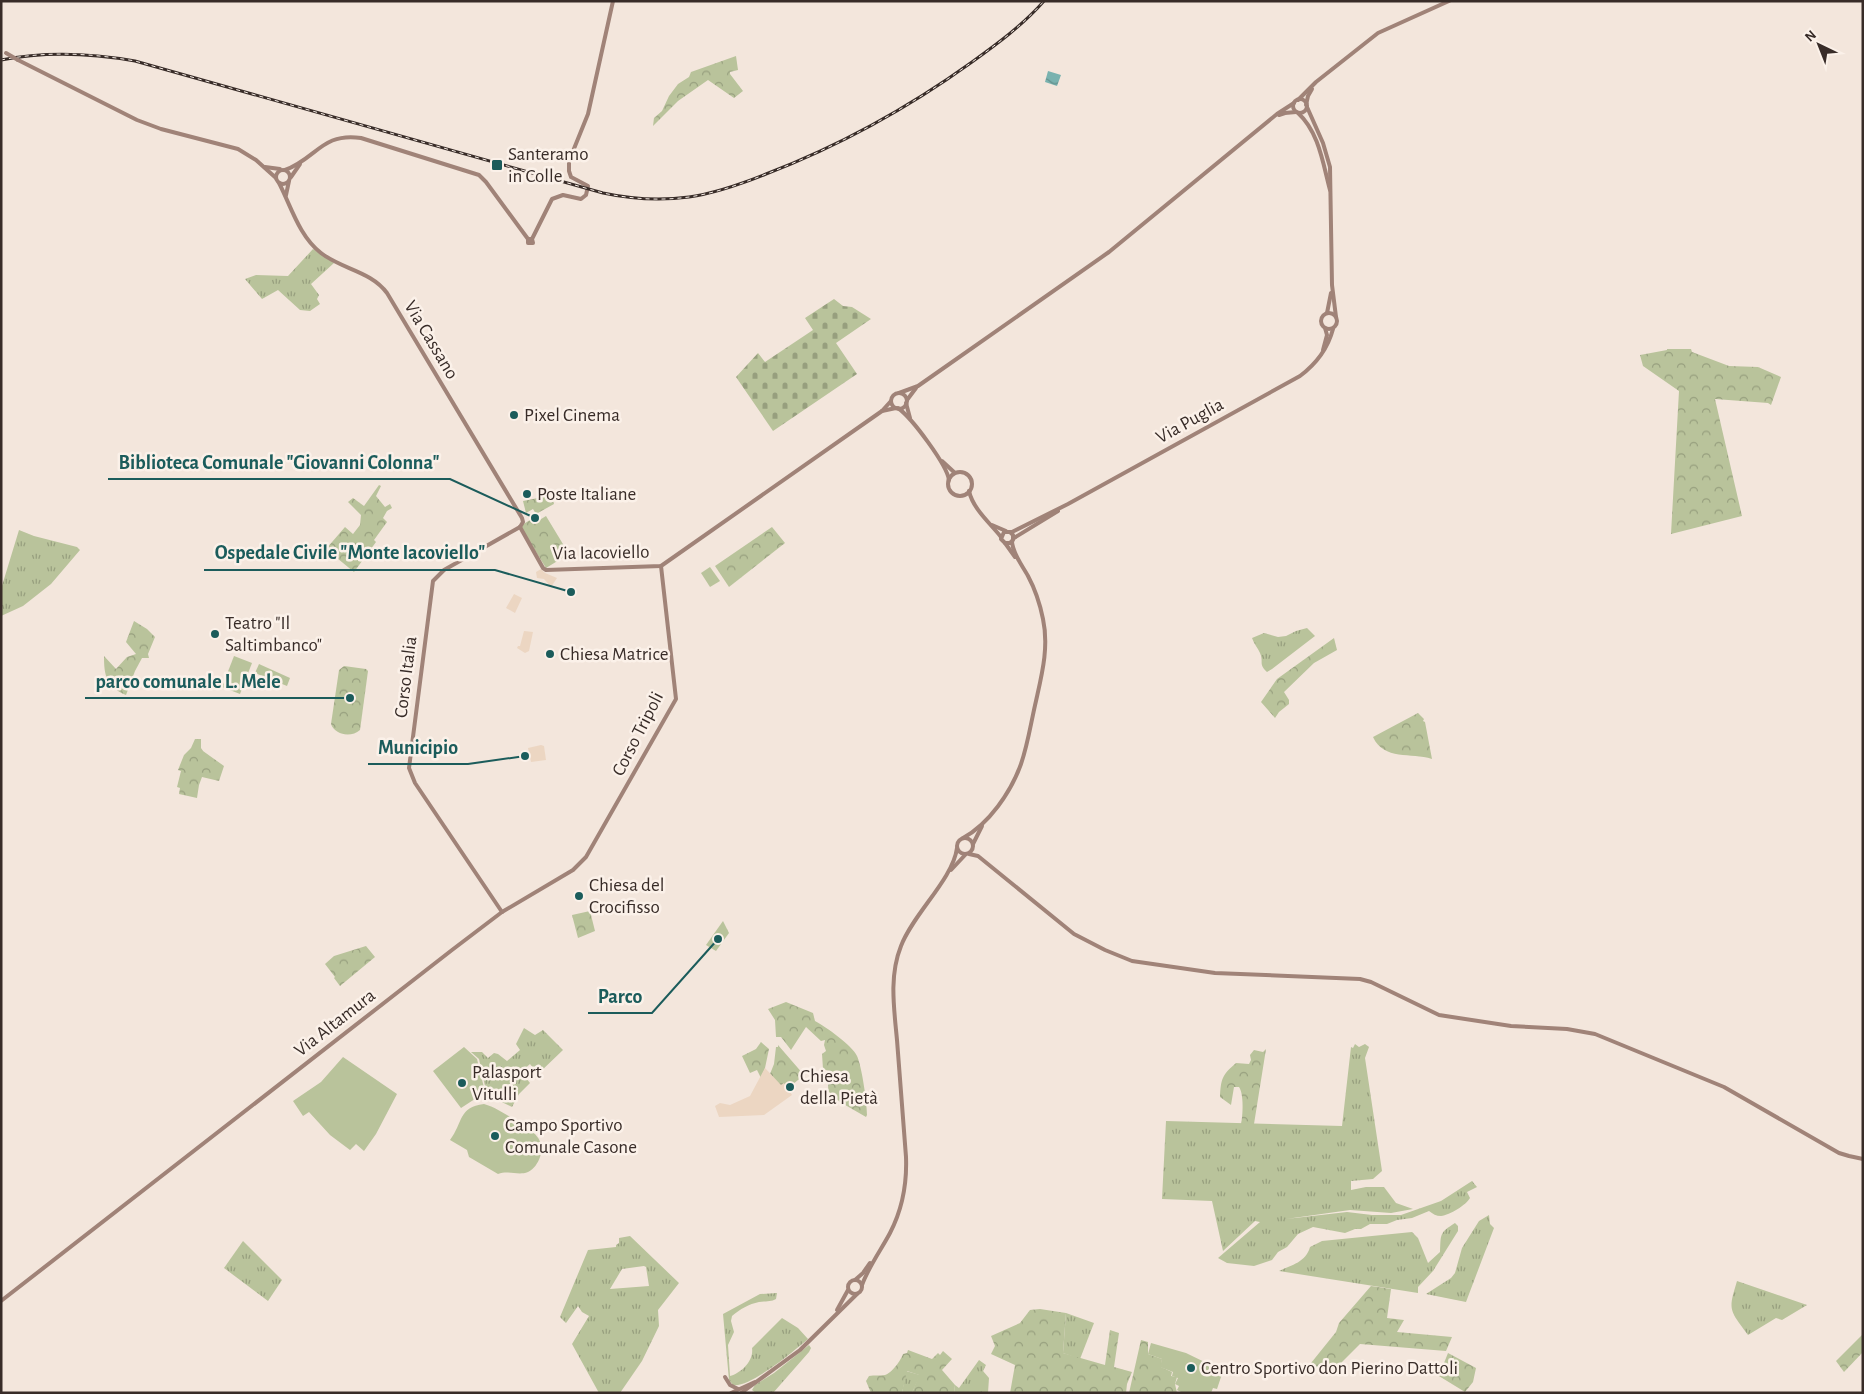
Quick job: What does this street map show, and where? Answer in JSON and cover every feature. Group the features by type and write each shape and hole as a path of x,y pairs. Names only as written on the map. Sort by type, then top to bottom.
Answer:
{"main road":[{"path":"276,178 278,172 301,162 330,140 356,138 476,174 486,182 530,239 554,197 563,195 581,199 586,195 588,186 571,177 569,163 586,120 613,1"},
{"path":"661,566 882,411 891,401 893,395 918,386 1117,246 1280,112 1296,102 1316,82 1378,34 1449,1"},
{"path":"1,51 137,120 162,129 232,146 248,154 265,167 279,182 285,183 289,180 301,162"},
{"path":"1265,125 1281,114 1304,112 1311,90 1330,72"},
{"path":"1296,102 1304,101 1328,158 1331,179 1332,285 1330,308 1323,315 1321,321 1327,337 1320,356"},
{"path":"1296,102 1293,108 1307,122 1316,141 1332,197"},
{"path":"265,167 288,172 289,180 286,196"},
{"name":"Via Cassano","path":"279,182 305,235 317,250 330,259 373,279 382,286 523,520 520,528"},
{"path":"1324,328 1333,329 1337,324 1332,285"},
{"path":"1327,313 1336,317"},
{"name":"Via Puglia","path":"1008,532 1068,504 1300,376 1320,356 1329,343 1333,329"},
{"path":"882,411 904,406 918,386"},
{"path":"899,393 904,395 911,420"},
{"path":"891,401 911,420 936,454 947,471 949,488 952,493 957,496 964,495 970,490"},
{"path":"936,454 955,474"},
{"path":"949,480 955,474 962,473 969,477 970,490 978,508"},
{"path":"944,877 972,850 979,830 1010,787 1022,762 1045,653 1045,628 1030,580 1001,537 978,508 964,495"},
{"name":"Via Puglia","path":"1013,540 1068,504"},
{"path":"986,518 994,527 1008,532 1013,540 1021,564"},
{"name":"Via Iacoviello","path":"520,528 543,568 549,570 661,566"},
{"name":"Corso Italia","path":"502,912 414,783 409,768 433,581 444,570 520,528"},
{"path":"1001,537 1008,532"},
{"path":"1005,543 1013,540"},
{"name":"Corso Tripoli","path":"564,876 586,857 593,846 676,699 661,566"},
{"path":"731,1393 740,1391 757,1381 794,1355 861,1292 862,1285 893,1227 900,1209 906,1173 893,991 894,967 904,938 956,856 958,842 988,817"},
{"path":"963,838 968,839 981,859"},
{"path":"957,848 960,852 981,859 1074,934 1132,961 1215,972 1360,979 1440,1015 1511,1026 1567,1029 1595,1034 1724,1087 1839,1153 1863,1159"},
{"name":"Via Altamura","path":"1,1301 502,912 564,876"},
{"path":"829,1322 845,1298 850,1282 863,1273 882,1248"},
{"path":"855,1280 860,1281 862,1285"},
{"path":"848,1288 852,1293 857,1294"},
{"path":"726,1377 730,1385 740,1391"}],"green space":[{"path":"736,56 738,70 730,72 730,74 743,91 734,98 708,80 678,101 653,126 654,118 662,111 669,96 678,84 689,77 691,72"},
{"path":"313,249 334,263 311,284 319,295 317,299 320,304 310,311 300,310 278,290 262,299 245,279 256,275 288,276"},
{"path":"834,299 843,306 852,307 871,319 836,343 857,374 773,431 736,377 758,353 765,362 813,330 805,318"},
{"path":"1667,349 1691,349 1692,352 1729,366 1758,367 1781,377 1771,405 1768,403 1715,399 1742,516 1671,534 1679,391 1643,366 1640,355"},
{"path":"379,485 381,486 376,496 385,507 390,504 392,508 387,511 383,518 387,522 374,540 376,542 354,572 326,549 345,527 353,534 360,525 361,515 348,502 353,498 364,506"},
{"path":"552,495 554,504 536,514 533,509 526,513 523,501"},
{"path":"546,516 569,554 546,568 521,528 522,525 530,520 533,524"},
{"path":"772,527 785,543 729,587 715,566"},
{"path":"19,530 34,536 77,547 80,550 51,584 23,606 1,616 1,589"},
{"path":"710,567 720,581 710,587 701,573"},
{"path":"134,621 147,629 155,637 148,654 149,658 142,658 126,695 110,684 106,675 104,656 116,669 127,657 136,654 126,642"},
{"path":"1307,628 1315,636 1267,672 1262,665 1260,653 1252,638 1264,633 1278,637 1286,636"},
{"path":"1334,638 1337,650 1314,663 1284,692 1289,700 1289,704 1275,718 1261,702 1277,679"},
{"path":"234,656 252,663 240,694 222,687"},
{"path":"259,664 290,678 287,686 255,673"},
{"path":"344,666 366,669 368,671 360,730 348,735 336,731 331,724 339,670"},
{"path":"1418,713 1425,722 1432,759 1391,753 1378,745 1373,737"},
{"path":"195,739 201,739 203,751 224,766 219,781 202,777 197,798 179,794 180,788 177,787 181,771 178,770 184,755 191,748"},
{"path":"590,911 595,931 578,938 572,915"},
{"path":"723,921 729,933 716,951 706,945"},
{"path":"366,946 375,957 340,986 325,964 334,956"},
{"path":"786,1002 813,1013 815,1021 826,1027 850,1047 857,1056 866,1102 866,1117 840,1102 828,1091 829,1071 823,1069 822,1054 826,1051 825,1040 821,1041 806,1027 791,1050 781,1037 776,1037 775,1020 768,1009"},
{"path":"524,1028 535,1035 543,1030 563,1050 538,1074 530,1064 521,1072 530,1083 519,1094 512,1107 487,1095 479,1059 471,1052 482,1052 488,1058 494,1053 498,1054 507,1061 520,1050 516,1044"},
{"path":"761,1042 769,1049 761,1078 757,1070 750,1073 742,1056 756,1049"},
{"path":"1355,1044 1359,1047 1365,1044 1369,1047 1365,1058 1382,1171 1373,1179 1351,1181 1351,1190 1366,1187 1384,1187 1396,1203 1413,1209 1391,1213 1350,1210 1286,1219 1347,1212 1372,1215 1401,1215 1441,1201 1472,1181 1477,1187 1467,1192 1470,1198 1465,1204 1449,1214 1441,1216 1429,1211 1412,1218 1397,1220 1387,1224 1370,1224 1361,1229 1345,1233 1313,1227 1298,1234 1272,1260 1254,1266 1227,1263 1218,1258 1260,1222 1255,1221 1223,1251 1212,1201 1162,1199 1166,1121 1342,1126 1351,1047 1353,1048"},
{"path":"778,1045 804,1075 792,1085 789,1083 784,1087 780,1087 770,1074"},
{"name":"Palasport Vitulli","path":"464,1047 477,1059 486,1096 481,1095 461,1108 433,1071"},
{"path":"1266,1049 1254,1124 1241,1124 1243,1105 1241,1090 1239,1087 1234,1087 1231,1105 1220,1097 1222,1081 1225,1074 1236,1063 1249,1064 1251,1060 1250,1055 1254,1050 1263,1052"},
{"path":"343,1057 397,1094 376,1134 364,1151 356,1144 350,1150 330,1135 309,1112 303,1116 293,1101 321,1082"},
{"name":"Campo Sportivo Comunale Casone","path":"484,1104 499,1110 523,1125 538,1138 542,1150 536,1166 530,1171 498,1174 469,1157 467,1150 450,1140 465,1112 470,1108"},
{"path":"1489,1215 1490,1224 1494,1228 1466,1302 1426,1294 1451,1278 1455,1273 1462,1248 1479,1221"},
{"path":"1455,1223 1458,1226 1458,1231 1433,1271 1418,1287 1418,1293 1279,1271 1302,1260 1310,1247 1322,1241 1412,1232 1418,1238 1428,1263 1440,1252 1443,1232"},
{"path":"630,1236 679,1283 658,1310 659,1326 642,1361 620,1393 599,1393 572,1344 589,1316 582,1312 578,1306 566,1323 560,1317 588,1250 616,1247 619,1243 619,1238","holes":["646,1267 649,1286 610,1289 622,1269"]},
{"path":"243,1241 282,1280 268,1301 224,1268"},
{"path":"1737,1281 1807,1305 1782,1320 1776,1318 1748,1335 1732,1310 1732,1298"},
{"path":"1371,1286 1391,1289 1387,1318 1404,1320 1397,1332 1452,1337 1446,1351 1360,1344 1337,1367 1307,1368 1336,1332 1339,1323"},
{"path":"777,1293 776,1299 752,1304 732,1316 731,1321 734,1332 728,1345 730,1376 746,1366 751,1357 752,1348 782,1318 798,1328 808,1339 761,1375 750,1381 733,1385 729,1380 723,1314 760,1294"},
{"path":"1040,1309 1066,1313 1063,1353 1105,1365 1110,1330 1119,1333 1114,1367 1132,1372 1127,1384 1126,1393 1010,1393 1015,1365 991,1354 995,1346 991,1336 1020,1323 1030,1310"},
{"path":"1066,1313 1094,1323 1080,1359 1063,1353"},
{"path":"1863,1334 1863,1352 1844,1372 1836,1361"},
{"path":"1141,1340 1148,1342 1148,1354 1162,1359 1161,1367 1172,1372 1171,1376 1177,1377 1175,1384 1177,1393 1129,1393"},
{"name":"Centro Sportivo don Pierino Dattoli","path":"1151,1343 1186,1353 1223,1371 1217,1389 1213,1388 1211,1393 1183,1393 1177,1390 1179,1386 1175,1384 1178,1378 1172,1376 1173,1372 1160,1367 1162,1359 1148,1354"},
{"path":"809,1345 811,1348 809,1352 773,1393 756,1393 752,1390 755,1385 774,1373"},
{"path":"908,1350 932,1359 943,1351 952,1359 942,1370 955,1385 954,1393 912,1393 919,1375 907,1371 902,1393 871,1393 866,1381 869,1376 888,1374"},
{"path":"1448,1353 1476,1368 1473,1382 1465,1392 1434,1373 1444,1363"},
{"path":"979,1360 986,1365 983,1371 989,1378 988,1393 954,1393 955,1385 959,1388"},
{"path":"906,1371 920,1375 912,1393 902,1393"}],"shaded area":[{"path":"541,569 545,573 557,578 551,587 544,579 537,578 536,572"},
{"path":"514,594 522,598 515,613 506,608"},
{"path":"524,631 533,632 529,651 525,653 517,648 520,646"},
{"path":"544,746 546,760 531,762 528,748"},
{"path":"765,1068 781,1085 784,1083 792,1095 764,1115 719,1117 715,1106 720,1103 730,1105 750,1096"}],"water":[{"path":"1048,71 1061,75 1057,86 1045,82"}],"railway":[{"path":"1,60 35,55 68,54 135,61 603,193 624,197 667,199 689,197 728,188 793,163 872,125 923,95 972,62 1019,26 1044,1"}],"place":[{"name":"Santeramo in Colle","path":"497,165"},
{"name":"Pixel Cinema","path":"514,415"},
{"name":"Poste Italiane","path":"527,494"},
{"name":"Biblioteca Comunale \"Giovanni Colonna\"","path":"535,518"},
{"name":"Ospedale Civile \"Monte Iacoviello\"","path":"571,592"},
{"name":"Teatro \"Il Saltimbanco\"","path":"215,634"},
{"name":"Chiesa Matrice","path":"550,654"},
{"name":"parco comunale L. Mele","path":"350,698"},
{"name":"Municipio","path":"525,756"},
{"name":"Chiesa del Crocifisso","path":"579,896"},
{"name":"Parco","path":"718,939"},
{"name":"Palasport Vitulli","path":"462,1083"},
{"name":"Chiesa della Pietà","path":"790,1087"},
{"name":"Campo Sportivo Comunale Casone","path":"495,1136"},
{"name":"Centro Sportivo don Pierino Dattoli","path":"1191,1368"}]}
